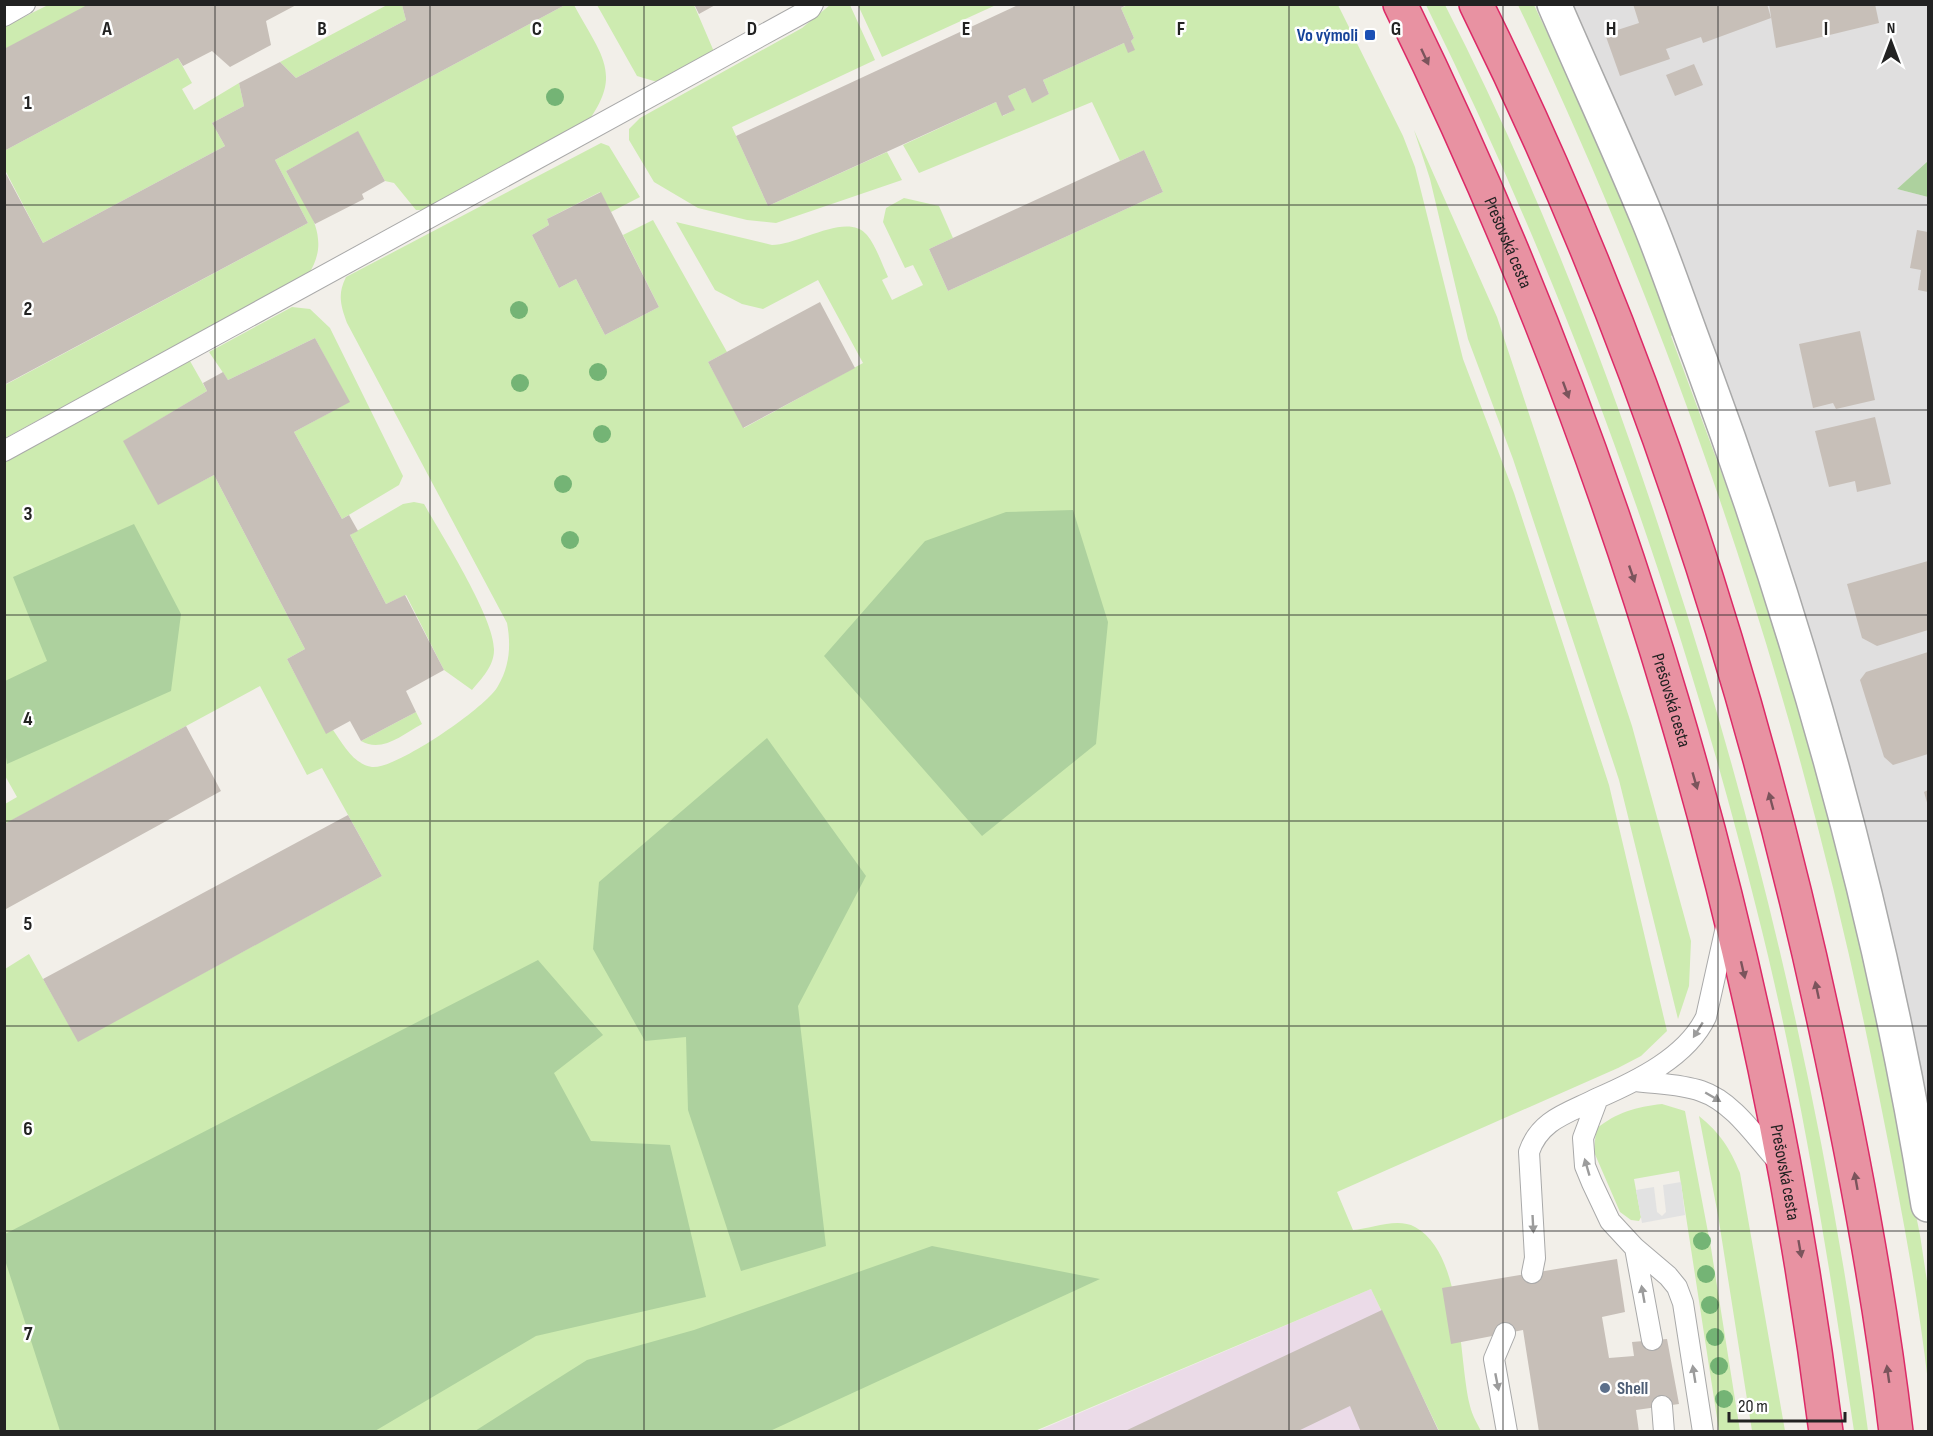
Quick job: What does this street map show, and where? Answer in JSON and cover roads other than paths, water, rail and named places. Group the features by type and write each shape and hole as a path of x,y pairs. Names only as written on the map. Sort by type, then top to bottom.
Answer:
{"highway":[{"name":"Prešovská cesta","path":"1400,4 1460,131 1511,249 1608,505 1672,704 1730,913 1786,1171 1826,1431"},
{"path":"1476,4 1573,215 1647,406 1739,688 1797,896 1844,1114 1880,1322 1896,1431"}],"street":[{"path":"1554,4 1648,220 1730,440 1789,618 1856,853 1889,997 1929,1205"}],"lane":[{"path":"4,16 25,4"},
{"path":"4,451 810,9 813,4"},
{"path":"1532,1273 1535,1258 1529,1152 1534,1138 1544,1125 1636,1081 1692,1040 1706,1017 1730,913"},
{"path":"1636,1081 1687,1087 1716,1098 1729,1107 1786,1171"},
{"path":"1598,1098 1583,1138 1585,1166 1610,1221 1677,1287 1683,1303 1703,1431"},
{"path":"1635,1248 1652,1340"},
{"path":"1505,1333 1494,1359 1507,1431"},
{"path":"1662,1406 1664,1431"}],"place":[{"name":"Vo výmoli","path":"1370,35"},
{"name":"Shell","path":"1605,1388"}]}
